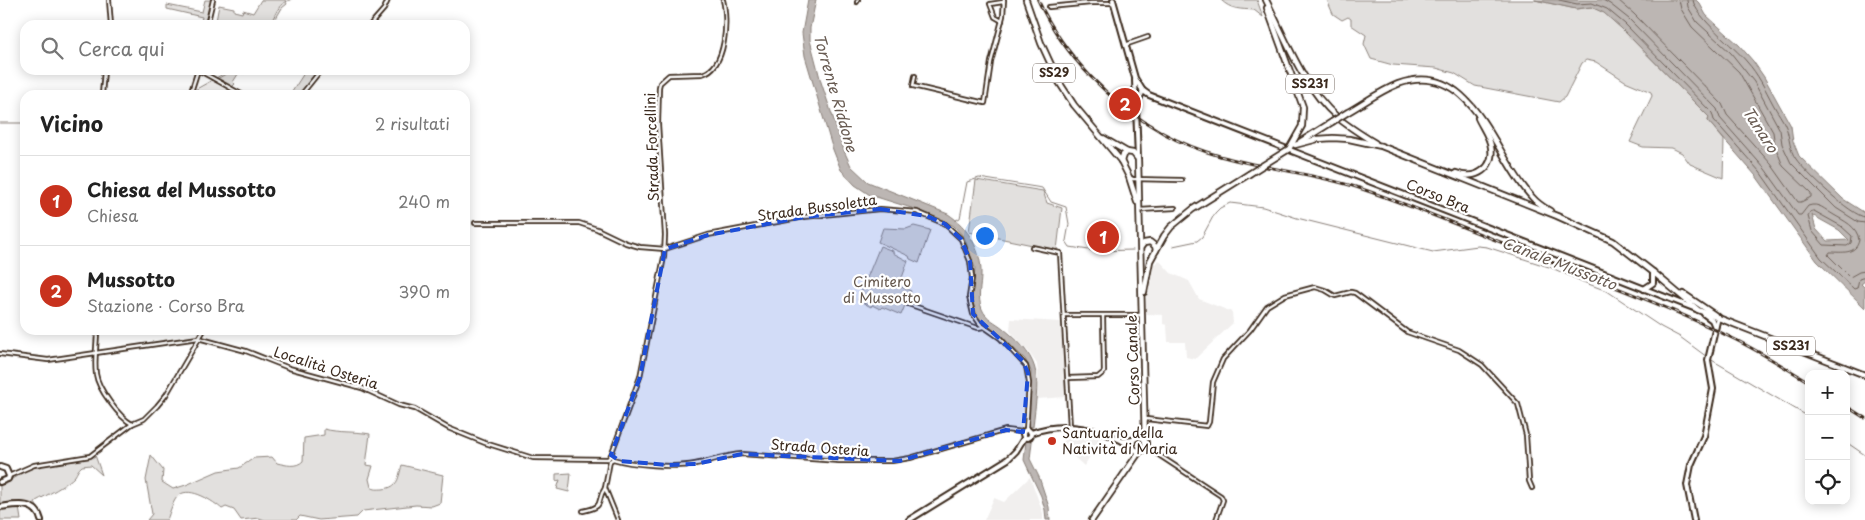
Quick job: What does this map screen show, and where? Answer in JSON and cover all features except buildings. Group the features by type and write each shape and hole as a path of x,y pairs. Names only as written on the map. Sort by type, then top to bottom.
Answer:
{"main road":[{"name":"Corso Canale","path":"1026,0 1041,43 1059,82 1074,105 1099,135 1111,146 1129,177 1138,208"},
{"path":"1265,0 1303,107 1302,126 1292,146"},
{"name":"SS231","path":"1265,0 1306,79 1321,101 1352,128 1381,146 1557,216 1613,241 1666,282 1698,310"},
{"path":"1153,257 1145,258 1141,249 1164,236 1171,227 1193,209 1348,112 1391,87 1413,80 1428,80 1447,85 1462,95 1473,108 1527,192 1539,204 1557,216"},
{"path":"1418,161 1466,176 1478,174 1486,168 1492,158 1492,148 1473,108"},
{"path":"1292,146 1318,139 1333,138 1349,139 1381,146"},
{"name":"Corso Canale","path":"1111,146 1129,152"},
{"path":"1129,152 1135,154 1134,165 1122,164 1123,155 1129,152"},
{"name":"Corso Canale","path":"1134,165 1138,178 1141,249 1146,419 1145,444"},
{"path":"1140,232 1156,250"},
{"name":"Corso Canale","path":"1142,300 1147,272 1164,236"},
{"name":"SS231","path":"1666,282 1718,317 1865,375"},
{"name":"Corso Bra","path":"1698,310 1718,317"},
{"name":"Corso Canale","path":"1133,448 1136,438 1143,431 1146,419"},
{"path":"1092,520 1145,444 1144,440 1136,438"},
{"path":"1132,463 1133,448 1140,451"}],"street":[{"path":"109,0 111,20"},
{"path":"208,20 213,0"},
{"path":"374,20 384,9 388,0"},
{"name":"Strada Forcellini","path":"665,249 658,124 660,82 669,74 702,74 708,73 712,68 717,61 725,36 726,13 723,0"},
{"path":"915,76 913,86 985,103 991,62 1002,21 1004,1 990,4 995,17 1002,21"},
{"path":"1049,7 1114,1 1139,92 1136,105 1137,146 1134,165"},
{"path":"1125,45 1148,37"},
{"path":"102,90 104,75"},
{"path":"192,90 196,75"},
{"path":"206,75 234,90"},
{"path":"305,90 318,75"},
{"name":"Corso Bra","path":"1139,92 1698,310"},
{"path":"1129,152 1134,151 1137,146"},
{"path":"1129,177 1131,179 1182,180"},
{"path":"1138,208 1175,208"},
{"name":"Strada Bussoletta","path":"665,249 708,235 804,217 880,209 916,212 945,224 961,239 970,261 972,278 969,297 970,308 975,317 984,327 1000,338 1023,361 1027,369 1029,383 1024,433"},
{"path":"475,223 579,223 597,229 626,243 640,247 665,249 640,377 610,458 606,488 618,520"},
{"path":"1032,247 1060,253 1070,427"},
{"path":"1644,289 1653,283 1653,272"},
{"path":"1146,419 1207,426 1210,422 1213,382 1223,359 1250,330 1267,306 1285,295 1315,287 1335,296 1351,292 1358,294 1406,332 1444,344 1473,358 1518,404 1526,435 1529,481 1532,488"},
{"name":"Strada Bussoletta","path":"908,304 978,328 984,327"},
{"path":"1698,310 1708,317 1715,327"},
{"path":"1065,315 1143,315"},
{"path":"1068,378 1098,377 1104,372 1103,316"},
{"path":"1694,520 1687,485 1691,465 1704,436 1712,394 1713,384 1708,358 1718,317"},
{"path":"97,335 97,380 118,413 132,424"},
{"path":"0,482 8,479 9,476 39,464 81,459 90,456 132,424 144,419 157,406 200,335"},
{"name":"Località Osteria","path":"0,354 48,360 198,338 246,351 289,368 362,388 398,405 415,409 448,428 485,443 533,458 610,458"},
{"path":"1024,433 1031,433 1041,429 1082,428 1122,440 1133,448"},
{"name":"Strada Osteria","path":"610,458 652,464 687,465 727,455 742,454 838,460 892,461 910,458 998,432 1012,430 1024,433"},
{"path":"1024,433 1029,438 1031,433"},
{"path":"909,520 1008,459 1016,451 1024,433"},
{"path":"1122,440 1136,438"},
{"path":"1145,444 1221,496 1223,500 1216,520"},
{"path":"0,467 6,469 9,476"},
{"path":"583,511 597,507 600,504 603,491 606,488"},
{"path":"0,506 29,506 37,511 41,520"}],"highlighted area":[{"path":"880,209 927,216 945,224 961,239 970,261 973,314 1023,361 1028,373 1023,432 1006,430 899,461 742,454 696,464 667,465 620,461 611,455 640,377 665,249 708,235 804,217"}],"shaded area":[{"path":"211,81 226,90 198,90"},
{"path":"1159,260 1171,273 1189,281 1199,299 1232,312 1233,323 1195,359 1186,357 1185,342 1168,342 1167,325 1163,324 1163,315 1146,314 1146,300 1152,266"},
{"path":"1011,319 1061,322 1066,397 1037,399 1037,364 1010,331"},
{"path":"1077,429 1102,437 1084,466 1060,444"},
{"path":"1030,477 1043,513 1043,520 984,520 994,498 1004,502"}],"green space":[{"path":"205,0 211,0 206,20 201,20 202,17 167,9 167,5 202,12"},
{"path":"261,0 285,0 287,4 282,8 275,20 216,20 219,5 234,8 234,11 242,13 243,10 253,13"},
{"path":"1221,0 1257,0 1263,17 1254,10 1232,7"},
{"path":"1327,0 1535,0 1576,9 1591,7 1604,12 1709,117 1708,121 1724,140 1723,178 1690,164 1682,153 1672,148 1643,147 1630,142 1652,96 1651,92 1625,81 1596,62 1586,60 1582,63 1565,97 1559,102 1475,86 1454,73 1436,68 1393,65 1371,59 1364,44 1366,35 1351,25 1351,19 1348,17 1342,20 1333,14"},
{"path":"224,75 237,75 232,87 217,79"},
{"path":"303,75 315,75 303,90 293,90"},
{"path":"976,180 1043,191 1047,203 1062,208 1057,250 969,232"},
{"path":"914,226 930,230 919,263 910,259 909,256 878,242 883,228 906,229"},
{"name":"Cimitero di Mussotto","path":"880,246 893,251 893,253 908,261 899,286 911,291 901,315 882,307 880,309 872,305 871,307 858,300"},
{"path":"324,429 370,434 366,465 373,466 369,479 371,487 374,489 388,488 395,484 402,465 443,475 440,503 432,506 416,505 363,511 357,517 319,520 300,516 296,520 265,520 259,518 241,520 234,510 226,507 222,509 208,499 190,492 179,495 172,506 167,520 147,520 152,514 146,480 151,455 163,470 162,482 173,489 218,471 239,468 254,458 272,457 277,463 297,465 303,461 304,438 324,435"},
{"path":"95,455 102,475 91,465 82,466 67,483 36,501 35,503 38,508 24,502 0,504 0,484 27,470 43,464 81,460"},
{"path":"571,473 569,492 557,489 560,480 556,481 556,474"},
{"path":"19,507 21,520 0,520 0,509"}],"water":[{"path":"808,0 816,0 810,28 810,40 821,82 851,166 868,182 948,214 962,226 972,240 981,266 979,296 982,309 989,318 1027,351 1033,362 1037,384 1033,427 1028,426 1031,371 1025,359 977,315 972,300 975,268 964,237 954,226 942,220 921,211 870,195 855,185 841,170 832,147 805,56 802,33"},
{"name":"Tanaro","path":"1535,0 1696,0 1700,4 1706,15 1739,45 1764,77 1791,126 1793,141 1799,156 1843,199 1865,213 1865,281 1861,284 1865,288 1865,308 1817,261 1756,176 1708,121 1709,117 1604,13 1591,7 1576,9","holes":["1812,215 1839,230 1849,240 1827,241 1816,229"]},
{"path":"1026,441 1032,442 1030,459 1039,477 1049,507 1050,520 1046,520 1041,496 1024,460"}],"waterway":[{"path":"272,20 280,6 291,0"},
{"path":"195,90 221,75"},
{"path":"0,123 20,123"},
{"name":"Canale Mussotto","path":"956,220 960,218 967,182 979,178 1042,188 1051,202 1066,207 1069,224 1066,241 1070,247 1095,251 1133,250"},
{"name":"Canale Mussotto","path":"1173,246 1197,241 1202,237 1215,213 1230,203 1263,207 1297,218 1433,252 1478,246 1487,247 1552,268 1607,291 1661,327 1680,337 1707,357"},
{"name":"Canale Mussotto","path":"1710,359 1806,415"},
{"name":"Canale Mussotto","path":"1850,445 1865,455"}],"railway":[{"path":"1038,0 1061,40 1090,76 1125,107 1163,133 1210,153 1234,160 1334,181 1423,211 1631,293 1707,326 1742,343 1805,380"},
{"path":"1850,409 1865,418"}],"place":[{"name":"Mussotto","path":"1125,104"},
{"name":"Chiesa del Mussotto","path":"1103,237"},
{"name":"Santuario della Natività di Maria","path":"1052,441"}],"water label":[{"name":"Torrente Riddone","path":"835,93"}]}
